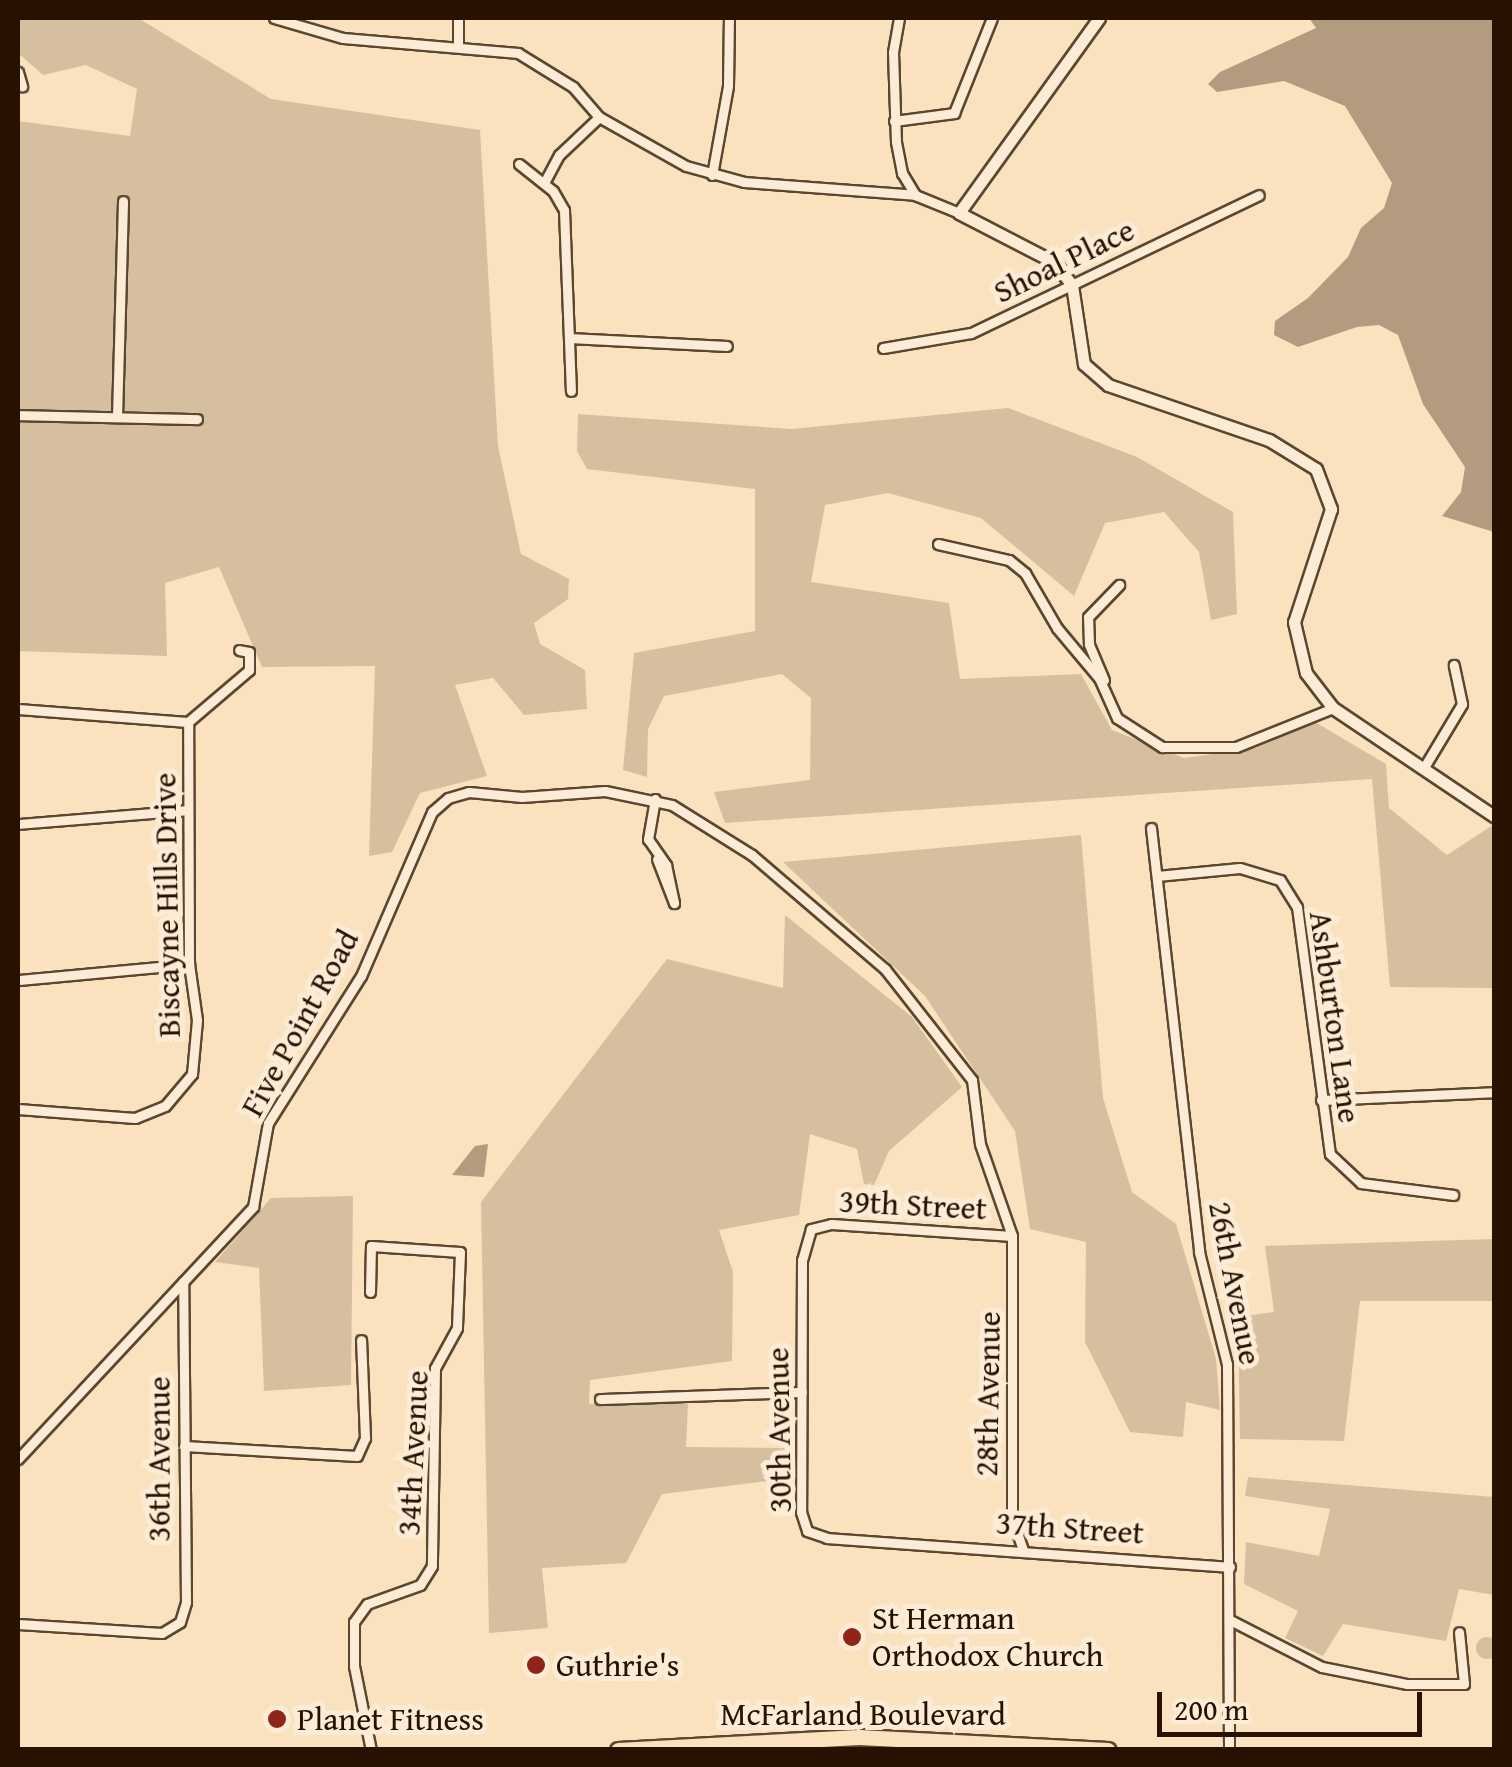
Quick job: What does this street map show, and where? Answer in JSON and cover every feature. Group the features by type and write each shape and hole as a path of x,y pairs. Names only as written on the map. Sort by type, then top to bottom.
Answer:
{"highway":[{"name":"McFarland Boulevard","path":"618,1750 776,1738 927,1736 1108,1750"}],"street":[{"path":"274,18 343,38 458,43 528,57 573,87 599,117 712,175 915,195 1037,249 1072,285 1077,344 1099,379 1269,440 1316,470 1330,498 1330,520 1298,601 1294,633 1306,674 1333,708 1494,816"},
{"path":"458,18 458,43"},
{"path":"712,175 728,86 728,18"},
{"path":"899,18 894,121 902,174 915,195"},
{"path":"894,121 954,112 992,18"},
{"path":"959,213 1099,18"},
{"path":"18,72 22,86"},
{"path":"544,182 560,155 599,117"},
{"path":"519,164 544,182 564,210 568,231 571,391"},
{"path":"892,192 902,174"},
{"name":"Shoal Place","path":"883,348 961,337 1259,195"},
{"path":"117,417 124,201"},
{"path":"569,338 728,346"},
{"path":"18,415 198,419"},
{"path":"938,544 1009,560 1025,572 1057,628 1104,688"},
{"path":"1119,585 1088,616 1089,644 1104,688 1124,727 1184,751 1236,747 1333,708"},
{"path":"18,709 188,722 248,670 249,652 239,650"},
{"path":"1424,769 1462,704 1454,666"},
{"name":"Biscayne Hills Drive","path":"18,1109 124,1119 165,1106 192,1074 196,1052 190,964 188,722"},
{"name":"Five Point Road","path":"18,1458 252,1207 272,1113 362,976 415,840 440,804 468,792 522,797 605,791 655,800 702,818 752,855 900,984 972,1080 980,1144 1012,1236"},
{"path":"655,800 648,824 675,906"},
{"path":"18,824 188,810"},
{"name":"26th Avenue","path":"1151,828 1199,1252 1227,1364 1229,1750"},
{"name":"Ashburton Lane","path":"1157,876 1251,868 1280,880 1294,897 1330,1154 1352,1177 1372,1186 1453,1195"},
{"path":"18,980 190,964"},
{"path":"1320,1100 1494,1092"},
{"name":"39th Street","path":"811,1230 831,1224 1012,1236"},
{"name":"30th Avenue","path":"811,1230 802,1260 801,1512 807,1531 906,1543"},
{"name":"28th Avenue","path":"1012,1236 1011,1507 1022,1550"},
{"name":"34th Avenue","path":"370,1292 371,1246 460,1252 458,1328 435,1368 432,1566 420,1585 367,1604 354,1622 371,1750"},
{"name":"36th Avenue","path":"18,1624 172,1630 186,1602 183,1282"},
{"path":"184,1446 346,1457 364,1449 362,1340"},
{"path":"600,1400 802,1392"},
{"name":"37th Street","path":"906,1543 1230,1566"},
{"path":"1230,1620 1342,1674 1464,1684 1459,1632"}],"shaded area":[{"path":"18,18 138,18 271,99 480,130 498,446 521,554 569,579 568,599 534,623 540,644 585,670 587,709 524,715 493,678 455,685 487,776 420,793 392,852 369,856 375,666 262,667 219,567 165,583 167,656 18,651 18,121 130,136 137,89 86,65 43,75 18,53"},
{"path":"1309,18 1494,18 1494,532 1442,516 1461,492 1465,467 1423,404 1398,335 1379,325 1357,327 1298,347 1274,335 1275,321 1308,298 1348,257 1361,228 1384,208 1392,183 1345,106 1284,81 1217,92 1208,84 1220,72 1316,28"},
{"path":"1008,408 1137,457 1233,512 1237,614 1211,620 1199,552 1164,512 1105,523 1074,596 981,518 888,493 825,505 811,582 949,603 960,679 1081,674 1112,730 1184,758 1256,748 1315,722 1386,764 1389,808 1447,855 1493,825 1494,988 1390,987 1372,779 725,823 714,792 810,780 811,698 782,674 664,696 648,729 647,777 623,770 634,653 755,631 755,489 587,469 577,451 578,414 791,429"},
{"path":"1081,835 1103,1098 1132,1192 1176,1224 1216,1359 1220,1410 1186,1402 1183,1437 1130,1432 1085,1342 1086,1242 1030,1229 1015,1131 925,996 783,862"},
{"path":"785,915 912,1017 962,1087 889,1151 874,1185 864,1184 857,1149 810,1134 799,1215 719,1230 733,1272 732,1361 590,1380 589,1404 688,1404 686,1447 786,1448 785,1479 662,1494 626,1563 542,1568 548,1628 489,1633 481,1202 667,959 783,988"},
{"path":"488,1144 484,1177 452,1175 475,1146"},
{"path":"353,1196 351,1385 264,1391 259,1268 215,1262 271,1198"},
{"path":"1494,1239 1494,1301 1360,1301 1344,1441 1240,1439 1238,1317 1274,1312 1265,1246"},
{"path":"1248,1477 1494,1497 1494,1595 1459,1589 1446,1641 1343,1624 1323,1656 1285,1638 1298,1611 1244,1584 1246,1542 1319,1556 1330,1509 1245,1496"},
{"path":"1487,1637 1495,1640 1495,1656 1487,1659 1479,1656 1476,1648 1479,1640"}],"place":[{"name":"St Herman Orthodox Church","path":"852,1637"},
{"name":"Guthrie's","path":"536,1665"},
{"name":"Planet Fitness","path":"277,1719"}]}
